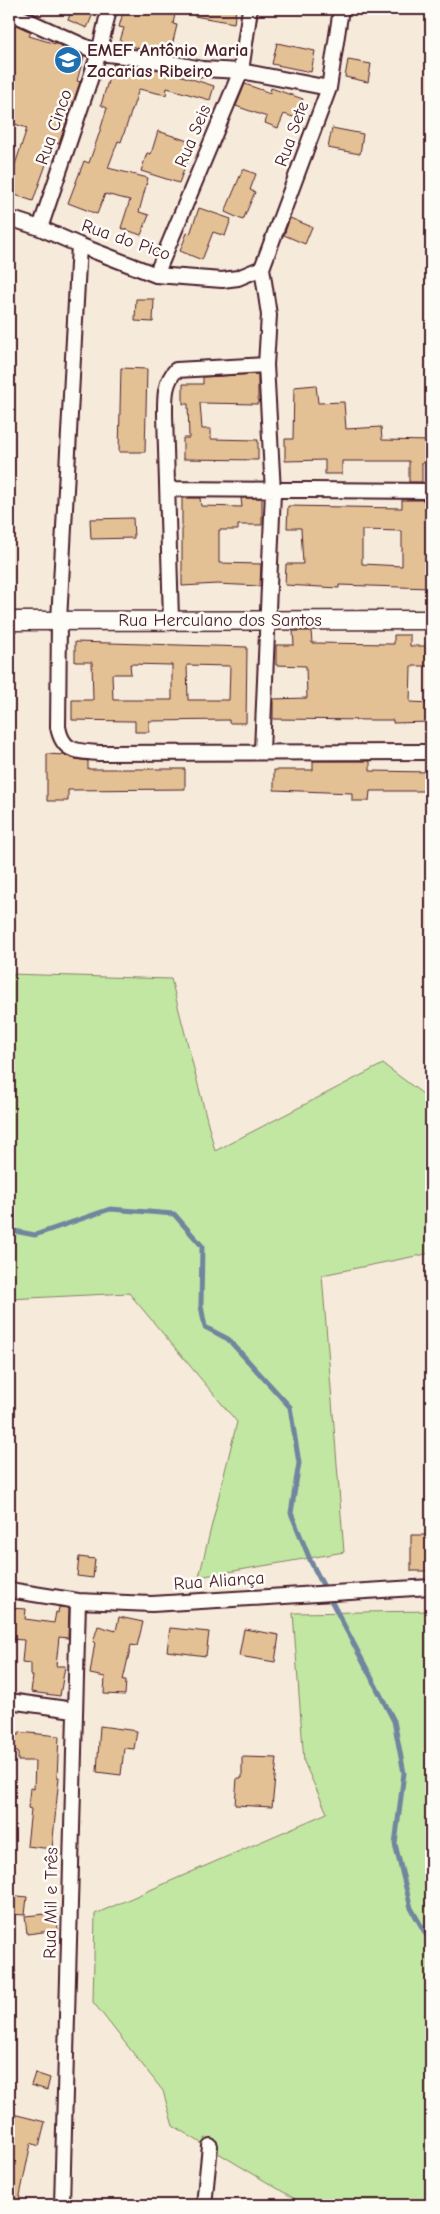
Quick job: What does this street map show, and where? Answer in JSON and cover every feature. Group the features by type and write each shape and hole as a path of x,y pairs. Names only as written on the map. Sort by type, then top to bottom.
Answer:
{"street":[{"name":"Rua Cinco","path":"40,228 99,53 109,9"},
{"name":"Rua Seis","path":"156,275 241,71 250,9"},
{"name":"Rua Sete","path":"262,268 329,88 341,9"},
{"path":"9,12 99,53 150,59 202,69 241,71 329,88"},
{"name":"Rua do Pico","path":"9,218 40,228 156,275 222,280 238,278 262,268"},
{"path":"79,245 59,621 58,727 60,739 74,751 99,753 262,751 431,752"},
{"path":"262,268 269,315 266,365 273,492 262,751"},
{"path":"171,619 165,415 165,396 170,377 176,370 266,365"},
{"path":"168,490 273,492 431,491"},
{"name":"Rua Herculano dos Santos","path":"9,621 171,619 431,620"},
{"name":"Rua Aliança","path":"9,1590 78,1601 152,1604 431,1587"},
{"name":"Rua Mil e Três","path":"62,2205 78,1601"},
{"path":"9,1701 74,1710"},
{"path":"204,2205 210,2146"}],"green space":[{"path":"9,974 171,979 215,1151 383,1064 431,1100 431,1253 322,1275 344,1552 199,1577 237,1422 129,1293 9,1299"},
{"path":"431,1611 431,2205 305,2205 173,2126 163,2091 93,2002 95,1914 327,1813 304,1762 293,1613"}],"building":[{"path":"23,9 40,9 38,15"},
{"path":"72,9 95,9 87,28 68,20"},
{"path":"124,9 176,9 173,24 177,25 170,54 140,49 120,41 124,28 119,27"},
{"path":"195,9 236,9 234,23 194,16"},
{"path":"9,22 31,32 29,36 59,45 84,56 77,81 80,82 59,144 54,142 33,201 9,193 9,173 12,174 27,128 9,122"},
{"path":"277,43 315,51 311,72 272,64"},
{"path":"348,60 371,64 368,82 345,77"},
{"path":"113,64 132,66 152,72 153,69 166,71 214,86 210,100 167,88 166,95 139,89 121,142 118,141 108,168 148,178 139,212 149,215 141,235 121,228 130,200 105,194 97,214 68,203 84,161 89,163 99,134 107,108 101,105"},
{"path":"245,84 270,93 271,88 303,99 296,118 284,114 278,128 265,123 267,117 236,106"},
{"path":"332,128 363,134 360,154 328,148"},
{"path":"158,131 194,143 179,183 141,171 147,153 151,154"},
{"path":"243,169 256,174 250,190 255,192 243,220 225,212"},
{"path":"199,208 231,219 225,236 213,232 202,260 180,251 187,233 190,234"},
{"path":"290,218 312,227 305,244 284,235"},
{"path":"136,299 154,299 153,322 135,321"},
{"path":"121,368 147,369 145,452 119,452"},
{"path":"258,374 258,404 200,403 202,429 211,429 211,439 258,440 258,460 183,459 183,438 189,438 188,404 183,404 183,384 203,384 203,377"},
{"path":"316,385 318,403 344,402 346,429 381,427 382,440 431,441 431,462 422,463 422,482 409,482 409,461 342,461 342,474 325,474 325,460 285,461 285,439 293,439 294,387"},
{"path":"182,498 200,498 201,506 242,507 241,498 262,498 262,525 238,525 238,530 219,530 219,563 261,564 260,586 217,584 182,586"},
{"path":"402,500 431,500 431,588 339,585 339,588 285,585 286,564 303,564 301,528 287,528 288,506 402,508","holes":["362,530 402,531 402,566 362,564"]},
{"path":"133,518 134,538 91,539 90,519"},
{"path":"293,631 311,631 312,643 394,644 394,635 410,635 410,646 430,646 430,666 411,666 410,702 431,703 431,722 393,723 393,720 273,719 273,699 307,698 306,666 276,665 276,645 294,645"},
{"path":"75,642 247,647 246,723 229,723 229,720 149,721 149,732 135,732 135,721 72,720 72,700 93,700 92,662 75,662","holes":["130,664 172,665 172,700 113,700 112,674 131,674","187,665 230,666 229,700 188,700"]},
{"path":"47,754 64,755 88,761 88,769 185,769 185,789 68,790 68,801 47,801"},
{"path":"313,761 370,761 370,771 431,772 431,791 370,791 369,801 352,801 352,793 274,790 274,770 313,770"},
{"path":"411,1535 431,1535 431,1571 411,1571"},
{"path":"79,1557 95,1559 93,1578 77,1576"},
{"path":"59,1607 69,1608 68,1638 59,1637 56,1666 65,1666 60,1696 31,1692 33,1676 31,1676 31,1663 22,1662 24,1640 9,1639 9,1608 26,1609 25,1619 54,1623"},
{"path":"119,1617 143,1622 137,1646 131,1645 123,1680 126,1680 125,1695 104,1694 105,1677 90,1674 95,1642 93,1642 98,1626 116,1631"},
{"path":"170,1628 209,1632 206,1656 167,1651"},
{"path":"244,1629 279,1635 275,1662 239,1656"},
{"path":"100,1726 137,1731 134,1749 124,1748 121,1775 97,1772"},
{"path":"19,1732 59,1736 57,1777 59,1777 52,1849 27,1846 31,1809 28,1808 30,1788 34,1789 35,1761 18,1761 18,1752 9,1752 9,1735 19,1735"},
{"path":"242,1757 277,1758 272,1807 235,1805 237,1778 242,1778"},
{"path":"9,1895 27,1897 25,1915 9,1914"},
{"path":"56,1913 58,1930 27,1934 25,1916"},
{"path":"35,2073 50,2078 47,2090 31,2085"},
{"path":"9,2113 45,2122 39,2146 31,2143 18,2205 9,2205"}],"waterway":[{"path":"9,1230 35,1235 110,1209 174,1214 202,1246 201,1306 205,1327 228,1339 290,1407 299,1463 291,1513 311,1562 394,1721 404,1773 395,1844 411,1908 431,1943"}],"place":[{"name":"EMEF Antônio Maria Zacarias Ribeiro","path":"68,60"}]}
